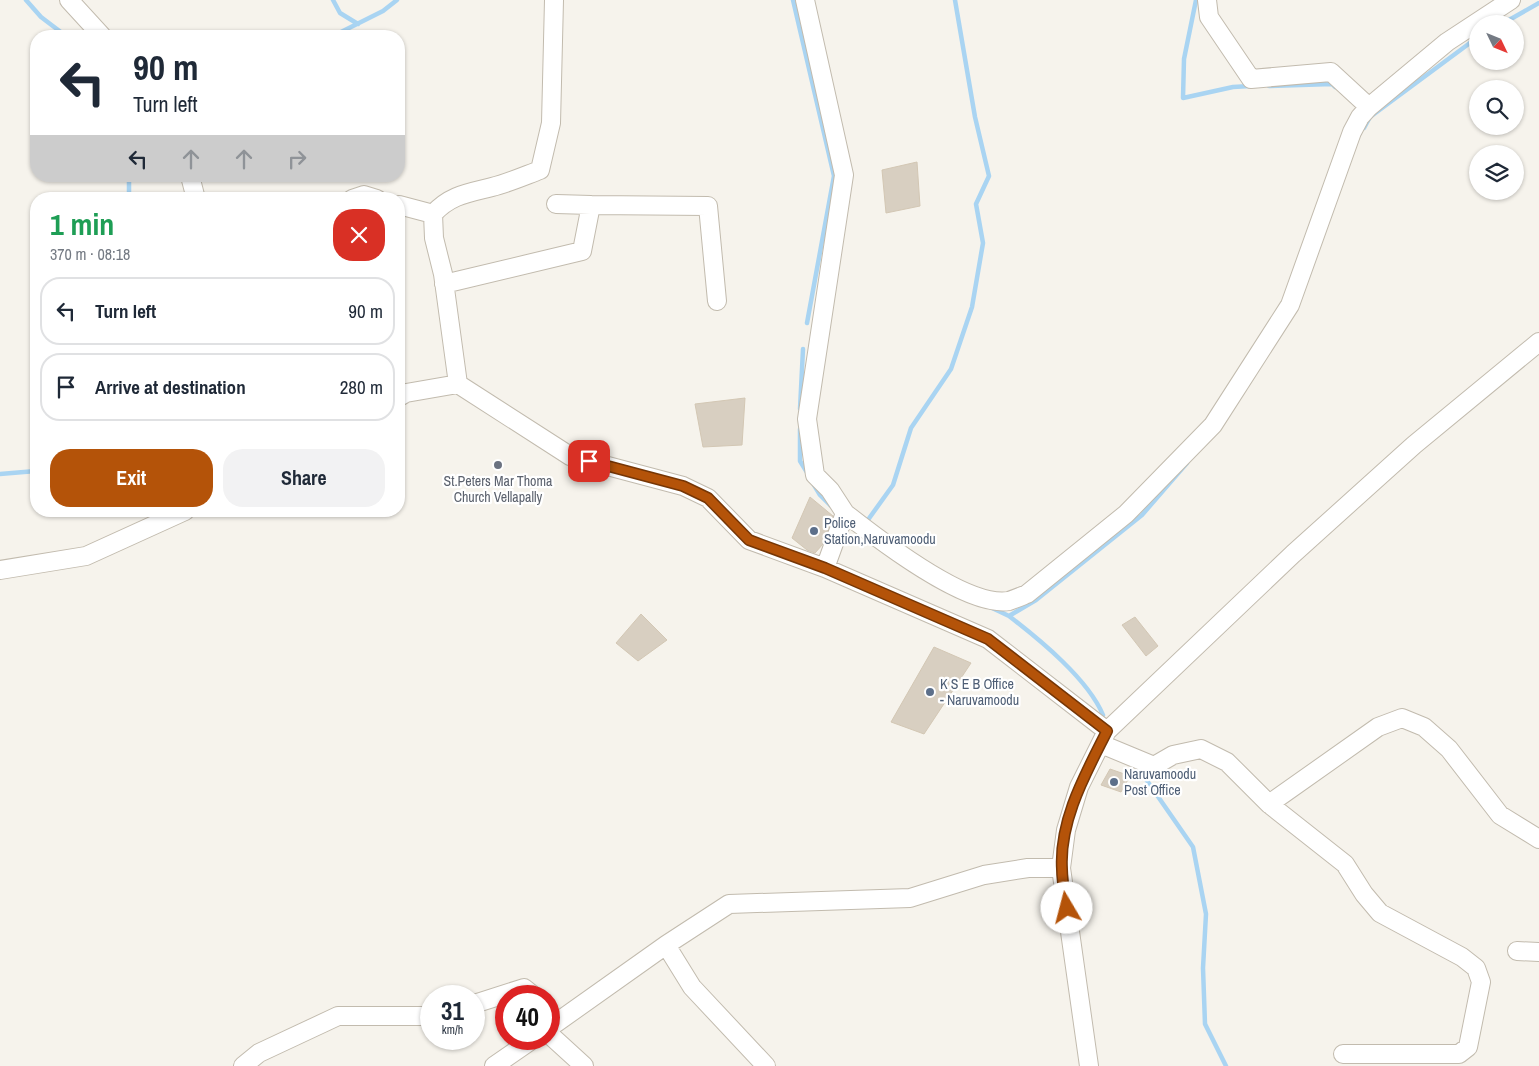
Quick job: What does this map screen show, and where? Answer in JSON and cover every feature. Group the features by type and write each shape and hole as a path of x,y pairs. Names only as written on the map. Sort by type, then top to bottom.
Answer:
{"street":[{"path":"69,0 96,30"},
{"path":"458,384 444,284 434,238 433,214 441,205 459,194 492,187 540,170 552,116 554,0"},
{"path":"805,0 844,175 807,419 815,475 830,490 850,517 888,547 966,592 994,600 1009,600 1027,594 1126,514 1212,425 1290,304 1366,111 1447,42 1511,0"},
{"path":"1207,0 1208,17 1251,79 1331,72 1366,111"},
{"path":"556,204 708,206 717,301"},
{"path":"444,284 582,251 591,205"},
{"path":"405,207 433,214"},
{"path":"1089,1066 1061,868 1066,830 1079,787 1104,737 1293,554 1414,445 1539,342"},
{"path":"405,394 458,384 570,456 683,486 708,498 749,540 825,568 988,639 1104,737 1154,766 1173,755 1201,749 1227,762 1268,804 1345,864 1364,894 1380,913 1462,956 1476,968 1481,982 1468,1047 1459,1054 1343,1054"},
{"path":"0,570 86,556 172,517"},
{"path":"825,568 850,517"},
{"path":"1268,804 1378,726 1402,718 1424,727 1449,749 1500,815 1539,840"},
{"path":"560,1013 730,904 910,898 984,875 1028,868 1061,868"},
{"path":"666,945 692,987 766,1066"},
{"path":"1517,951 1539,952"},
{"path":"242,1066 259,1053 338,1016 420,1016"},
{"path":"560,1044 584,1066"},
{"path":"494,1066 517,1050"}],"building":[{"path":"917,162 920,206 886,213 882,170"},
{"path":"745,398 742,445 703,447 695,404"},
{"name":"Police Station,Naruvamoodu","path":"810,497 833,516 823,544 815,553 807,550 792,538"},
{"path":"641,614 667,640 638,661 616,643"},
{"path":"1135,617 1158,646 1146,656 1122,625"},
{"name":"K S E B Office - Naruvamoodu","path":"934,647 971,663 924,734 891,722"},
{"name":"Naruvamoodu Post Office","path":"1110,769 1130,776 1121,792 1101,785"}],"waterway":[{"path":"26,0 41,17 58,30"},
{"path":"333,0 340,13 358,24"},
{"path":"345,30 383,11 397,0"},
{"path":"793,0 834,176 807,323"},
{"path":"865,524 893,485 911,428 951,369 972,307 983,243 976,204 989,176 975,117 955,0"},
{"path":"1196,0 1184,59 1183,98 1233,87 1251,86"},
{"path":"1518,15 1539,3"},
{"path":"1364,128 1370,117 1469,44"},
{"path":"1269,86 1332,84 1335,87"},
{"path":"129,182 129,192"},
{"path":"800,409 803,349"},
{"path":"800,429 800,461 808,474"},
{"path":"990,607 1009,616 1036,600 1142,515 1187,463"},
{"path":"0,474 30,472"},
{"path":"814,485 820,495 831,506"},
{"path":"1009,616 1048,648 1075,674 1096,701 1103,715"},
{"path":"1143,775 1193,847 1206,914 1203,968 1205,1024 1226,1066"}],"place":[{"name":"St.Peters Mar Thoma Church Vellapally","path":"498,465"},
{"name":"Police Station,Naruvamoodu","path":"814,531"},
{"name":"K S E B Office - Naruvamoodu","path":"930,692"},
{"name":"Naruvamoodu Post Office","path":"1114,782"}],"route":[{"path":"589,461 683,486 708,498 749,540 825,568 988,639 1107,731 1079,787 1066,830 1061,868 1067,908"}]}
